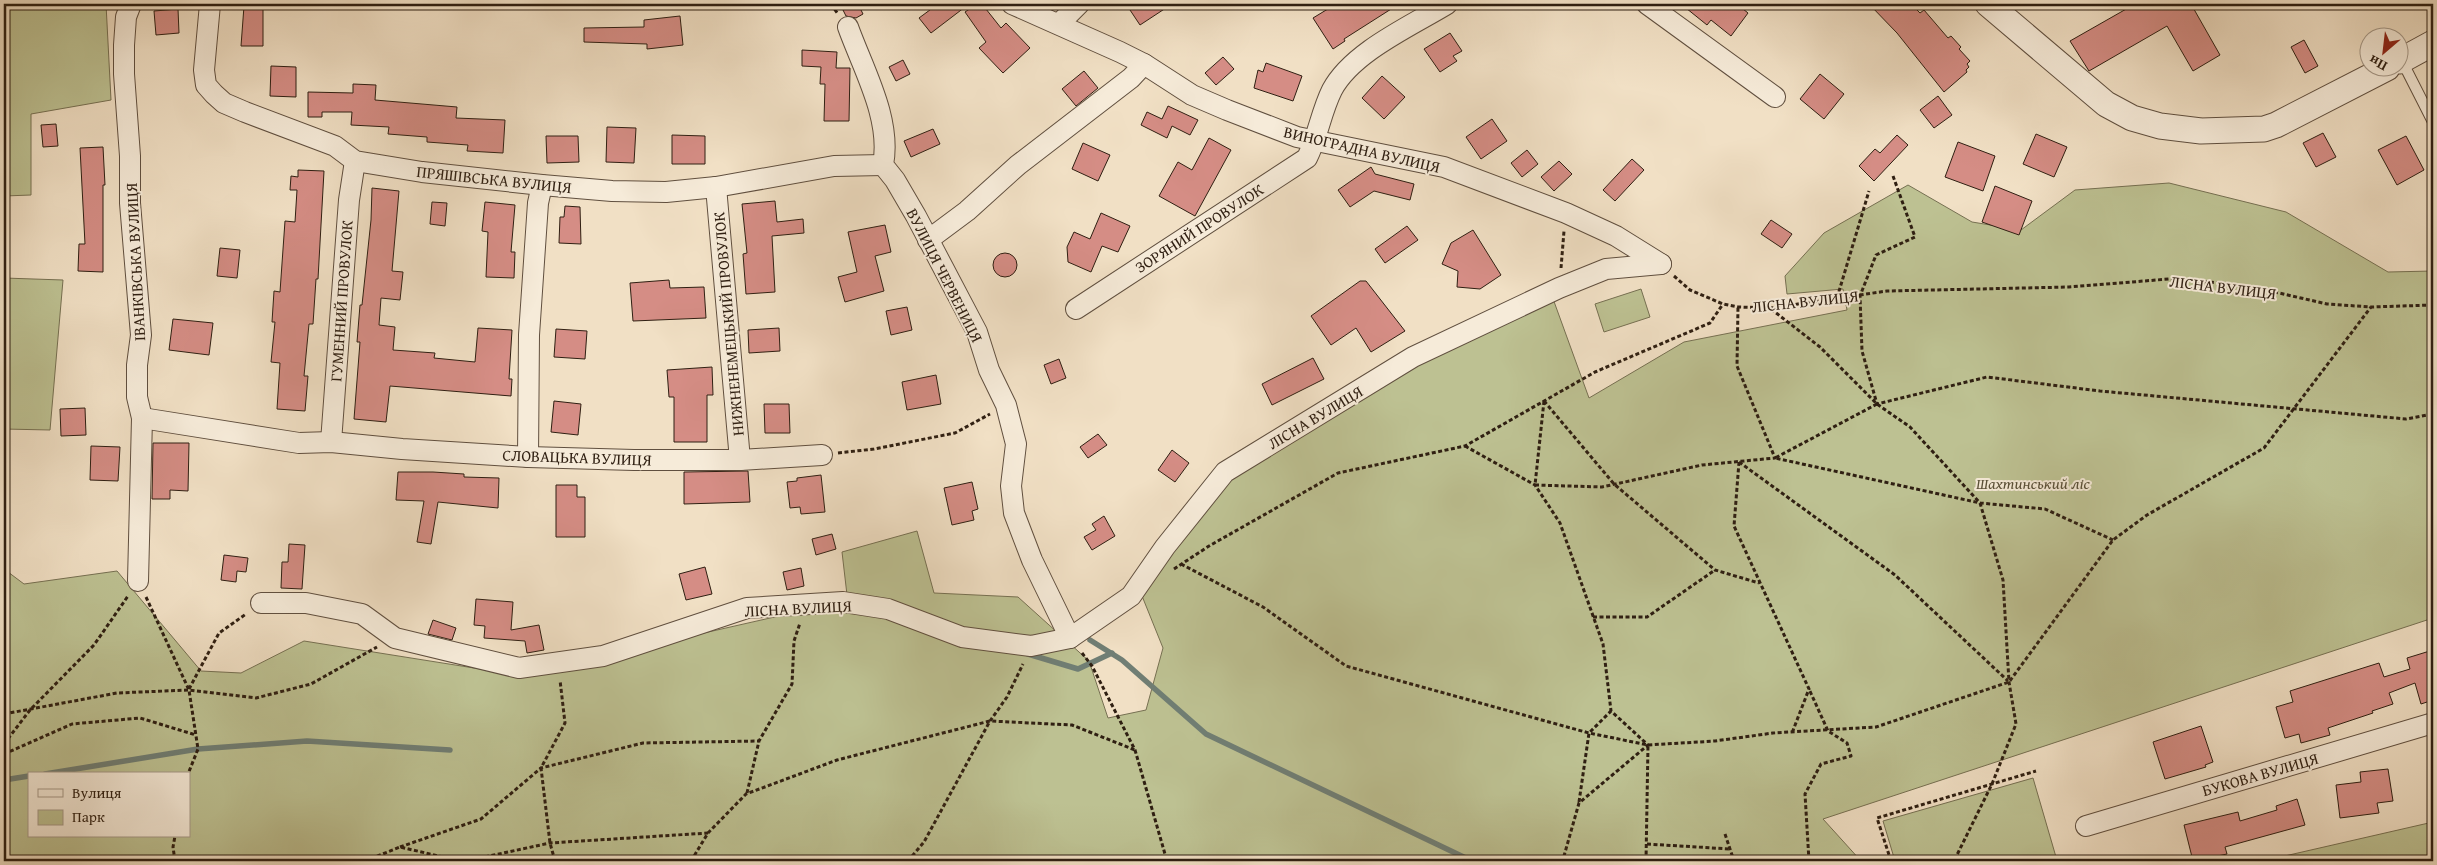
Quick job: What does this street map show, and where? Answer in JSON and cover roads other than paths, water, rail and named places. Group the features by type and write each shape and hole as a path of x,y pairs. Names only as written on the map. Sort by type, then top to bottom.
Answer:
{"street":[{"name":"ІВАНКІВСЬКА ВУЛИЦЯ","path":"131,4 126,17 124,64 130,156 130,203 141,335 137,365 137,397 142,418 138,581"},
{"name":"ПРЯШІВСЬКА ВУЛИЦЯ","path":"210,4 204,70 206,85 214,94 224,103 327,143 356,161 422,172 542,185 612,191 666,192 716,187 834,166 883,165"},
{"name":"ВИНОГРАДНА ВУЛИЦЯ","path":"1012,4 1144,64 1192,95 1297,137 1444,167 1566,213 1616,236 1661,264"},
{"path":"1059,24 1079,4"},
{"path":"1316,141 1321,119 1332,90 1342,74 1356,59 1447,4"},
{"path":"1647,4 1774,97"},
{"path":"1988,4 2106,104 2132,118 2160,126 2201,131 2264,129 2276,126 2367,78"},
{"path":"848,27 878,108 886,148 883,165"},
{"path":"2410,55 2433,43"},
{"path":"928,240 967,212 1018,165 1131,78 1144,64"},
{"name":"ЗОРЯНИЙ ПРОВУЛОК","path":"1076,309 1307,158 1316,141"},
{"name":"ГУМЕННИЙ ПРОВУЛОК","path":"331,442 349,200 356,161"},
{"name":"ВУЛИЦЯ ЧЕРВЕНИЦЯ","path":"883,165 895,180 977,332 989,370 1006,405 1016,444 1011,486 1014,513 1032,560 1070,638"},
{"path":"528,457 529,335 538,203 542,185"},
{"name":"НИЖНЕНЕМЕЦЬКИЙ ПРОВУЛОК","path":"716,187 740,460"},
{"name":"ЛІСНА ВУЛИЦЯ","path":"261,603 306,603 362,614 395,638 519,668 603,656 747,608 843,602 888,608 962,638 1031,646 1070,638 1131,596 1165,547 1225,472 1413,357 1559,288 1606,269 1661,264"},
{"name":"СЛОВАЦЬКА ВУЛИЦЯ","path":"142,418 299,443 331,442 402,449 528,457 740,460 822,455"},
{"name":"БУКОВА ВУЛИЦЯ","path":"2086,826 2433,723"}],"lane":[{"path":"2405,78 2433,122"}],"waterway":[{"path":"1090,640 1122,660 1206,734 1472,861"},
{"path":"1028,654 1078,669 1112,653"},
{"path":"57,772 198,749 307,741 450,750"},
{"path":"4,780 28,776"}],"park label":[{"name":"Шахтинський ліс","path":"2033,483"}]}
